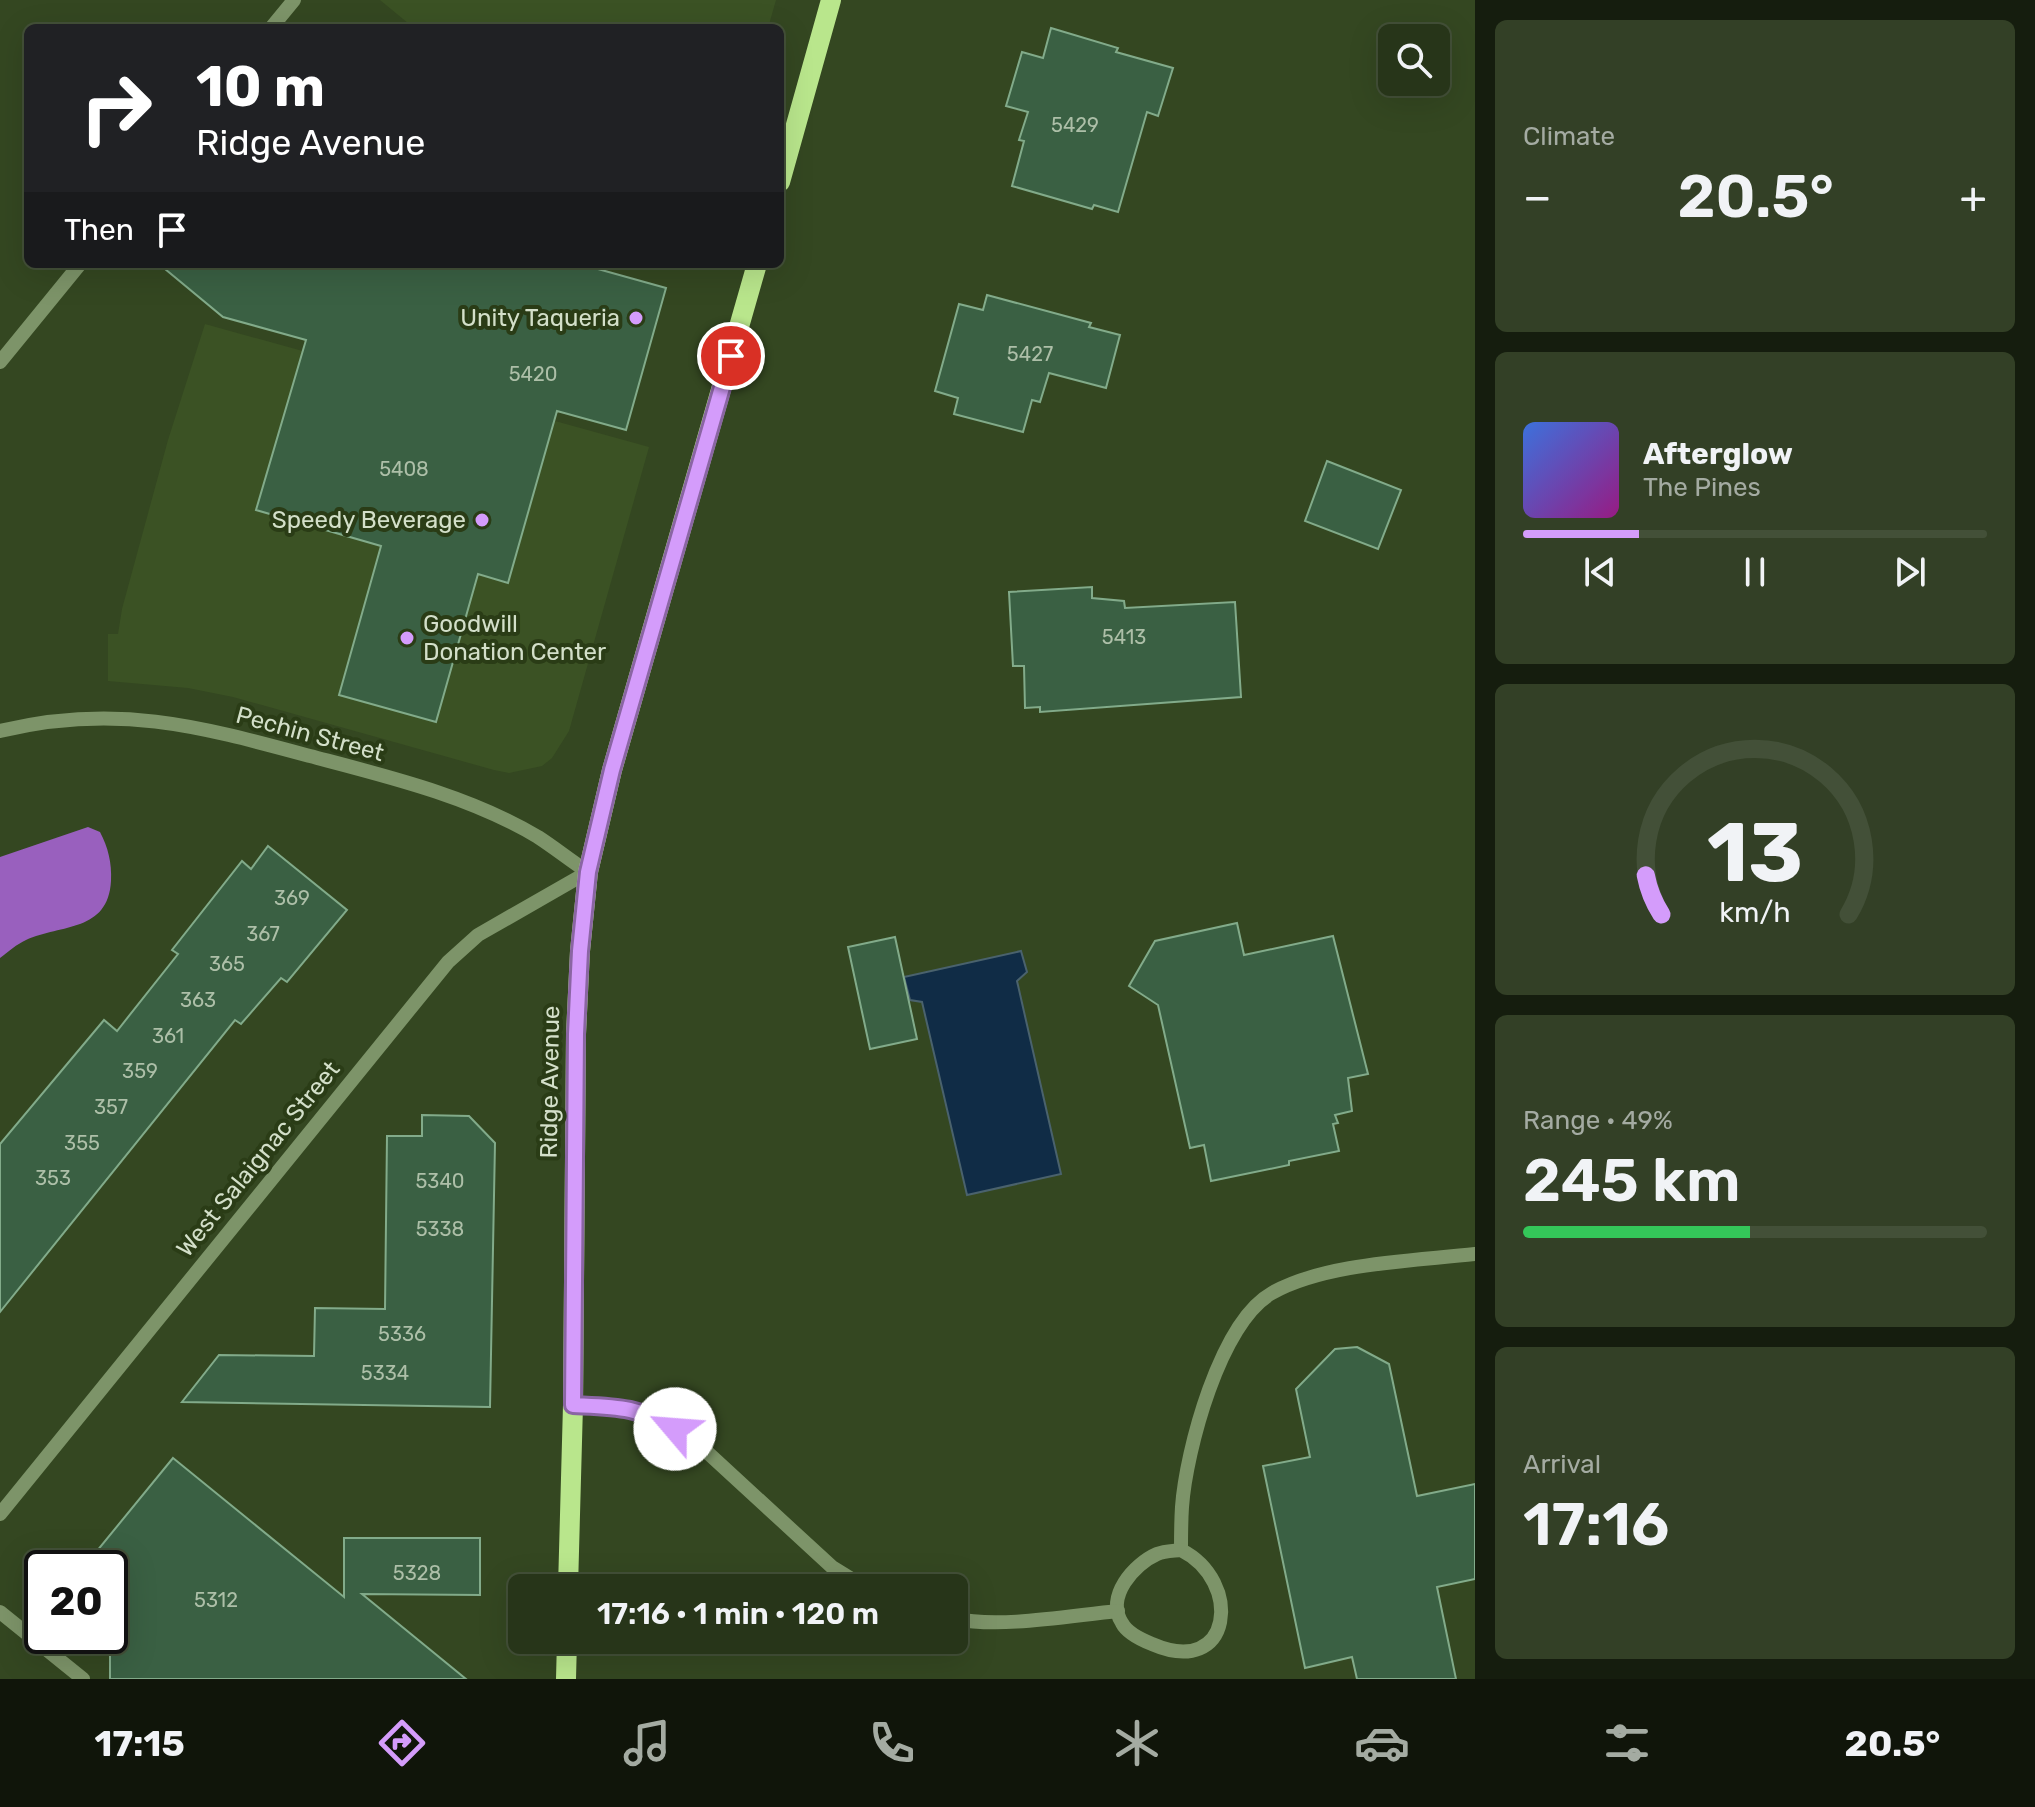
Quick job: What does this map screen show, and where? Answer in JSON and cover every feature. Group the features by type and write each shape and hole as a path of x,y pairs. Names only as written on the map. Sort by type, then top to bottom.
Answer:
{"main road":[{"path":"784,168 831,0"},
{"name":"Ridge Avenue","path":"568,1574 576,1034 588,872 612,770 756,268"},
{"path":"566,1679 567,1654"}],"street":[{"path":"274,24 294,0"},
{"path":"0,362 77,268"},
{"name":"Pechin Street","path":"0,731 60,719 105,717 170,721 235,736 341,764 488,812 537,837 588,872"},
{"name":"West Salaignac Street","path":"0,1514 441,969 478,935 588,872"},
{"path":"1181,1550 1182,1505 1195,1436 1215,1371 1243,1320 1270,1294 1324,1273 1475,1254"},
{"path":"573,1405 631,1408 656,1417 695,1441 843,1574"},
{"path":"1181,1550 1194,1556 1206,1571 1217,1591 1222,1615 1219,1631 1208,1643 1192,1650 1165,1650 1140,1639 1122,1624 1118,1611 1120,1590 1138,1566 1159,1553 1181,1550"},
{"path":"968,1622 1029,1620 1118,1611"},
{"path":"0,1612 83,1679"}],"shaded area":[{"path":"380,0 776,0 769,24 409,24"},
{"path":"205,324 649,447 569,731 552,758 542,766 509,773 233,697 188,688 108,681 108,634 118,634 168,440"},
{"path":"88,827 100,832 110,862 111,881 102,909 81,924 26,940 0,958 0,857"}],"water":[{"path":"1021,951 1027,972 1017,981 1061,1174 967,1195 922,1002 910,1000 904,977"}],"building":[{"path":"1051,28 1118,48 1116,52 1173,68 1158,116 1147,112 1118,212 1094,205 1092,209 1012,186 1024,141 1019,140 1028,112 1006,106 1022,52 1043,58"},
{"path":"164,268 594,268 666,288 626,430 557,411 508,583 478,574 436,722 339,695 381,546 256,510 306,340 223,317"},
{"path":"987,295 1091,323 1089,327 1120,335 1106,388 1049,373 1040,402 1032,400 1023,432 954,414 958,398 935,391 959,304 983,310"},
{"path":"1327,461 1401,490 1378,549 1305,521"},
{"path":"1092,587 1092,598 1124,601 1125,608 1235,602 1241,697 1040,712 1040,707 1025,708 1024,666 1013,666 1009,592"},
{"path":"268,846 347,910 287,982 281,978 241,1024 235,1020 0,1312 0,1144 104,1020 117,1031 178,954 172,950 242,861 251,869"},
{"path":"1237,923 1244,955 1333,936 1368,1074 1348,1078 1352,1111 1335,1115 1338,1123 1333,1124 1339,1151 1211,1181 1204,1145 1190,1148 1158,1005 1129,986 1155,941"},
{"path":"895,937 917,1039 870,1049 848,947"},
{"path":"422,1115 469,1116 495,1143 490,1407 182,1402 219,1355 314,1356 315,1308 385,1309 387,1136 422,1136"},
{"path":"1357,1347 1389,1364 1417,1496 1475,1484 1475,1579 1437,1587 1456,1679 1357,1679 1352,1657 1305,1668 1263,1466 1310,1457 1296,1389 1335,1349"},
{"path":"173,1458 344,1597 344,1538 480,1538 480,1595 362,1594 466,1679 110,1679 110,1654 128,1654 128,1550 98,1550"}],"place":[{"name":"Unity Taqueria","path":"636,318"},
{"name":"Speedy Beverage","path":"482,520"},
{"name":"Goodwill Donation Center","path":"407,638"}],"route":[{"path":"675,1429 656,1417 631,1408 573,1405 576,1034 580,951 588,872 612,770 731,356"}]}
